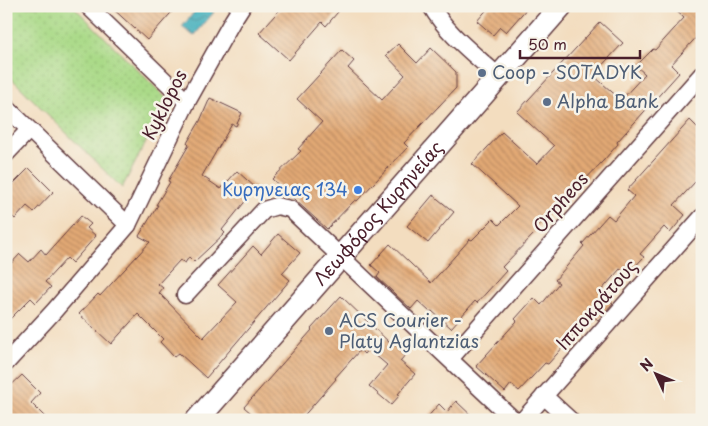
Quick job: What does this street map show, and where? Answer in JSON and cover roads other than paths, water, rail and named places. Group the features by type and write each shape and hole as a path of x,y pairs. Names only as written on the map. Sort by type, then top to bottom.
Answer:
{"main road":[{"name":"Λεωφόρος Κυρηνείας","path":"197,420 561,6"}],"street":[{"path":"88,6 188,102"},
{"name":"Kyklopos","path":"6,363 54,311 128,225 188,102 242,6"},
{"path":"431,6 439,21 450,33 498,76"},
{"name":"Orpheos","path":"450,360 702,74"},
{"path":"6,107 128,225"},
{"path":"6,154 29,130"},
{"path":"185,295 264,210 277,206 290,209 514,420"},
{"name":"Ιπποκράτους","path":"523,420 702,217"},
{"path":"544,396 570,420"}],"water":[{"path":"199,6 207,6 214,12 194,36 182,27"}],"place":[{"name":"Coop - SOTADYK","path":"482,73"},
{"name":"Alpha Bank","path":"547,102"},
{"name":"Κυρηνειας 134","path":"358,190"},
{"name":"ACS Courier - Platy Aglantzias","path":"329,331"}]}
